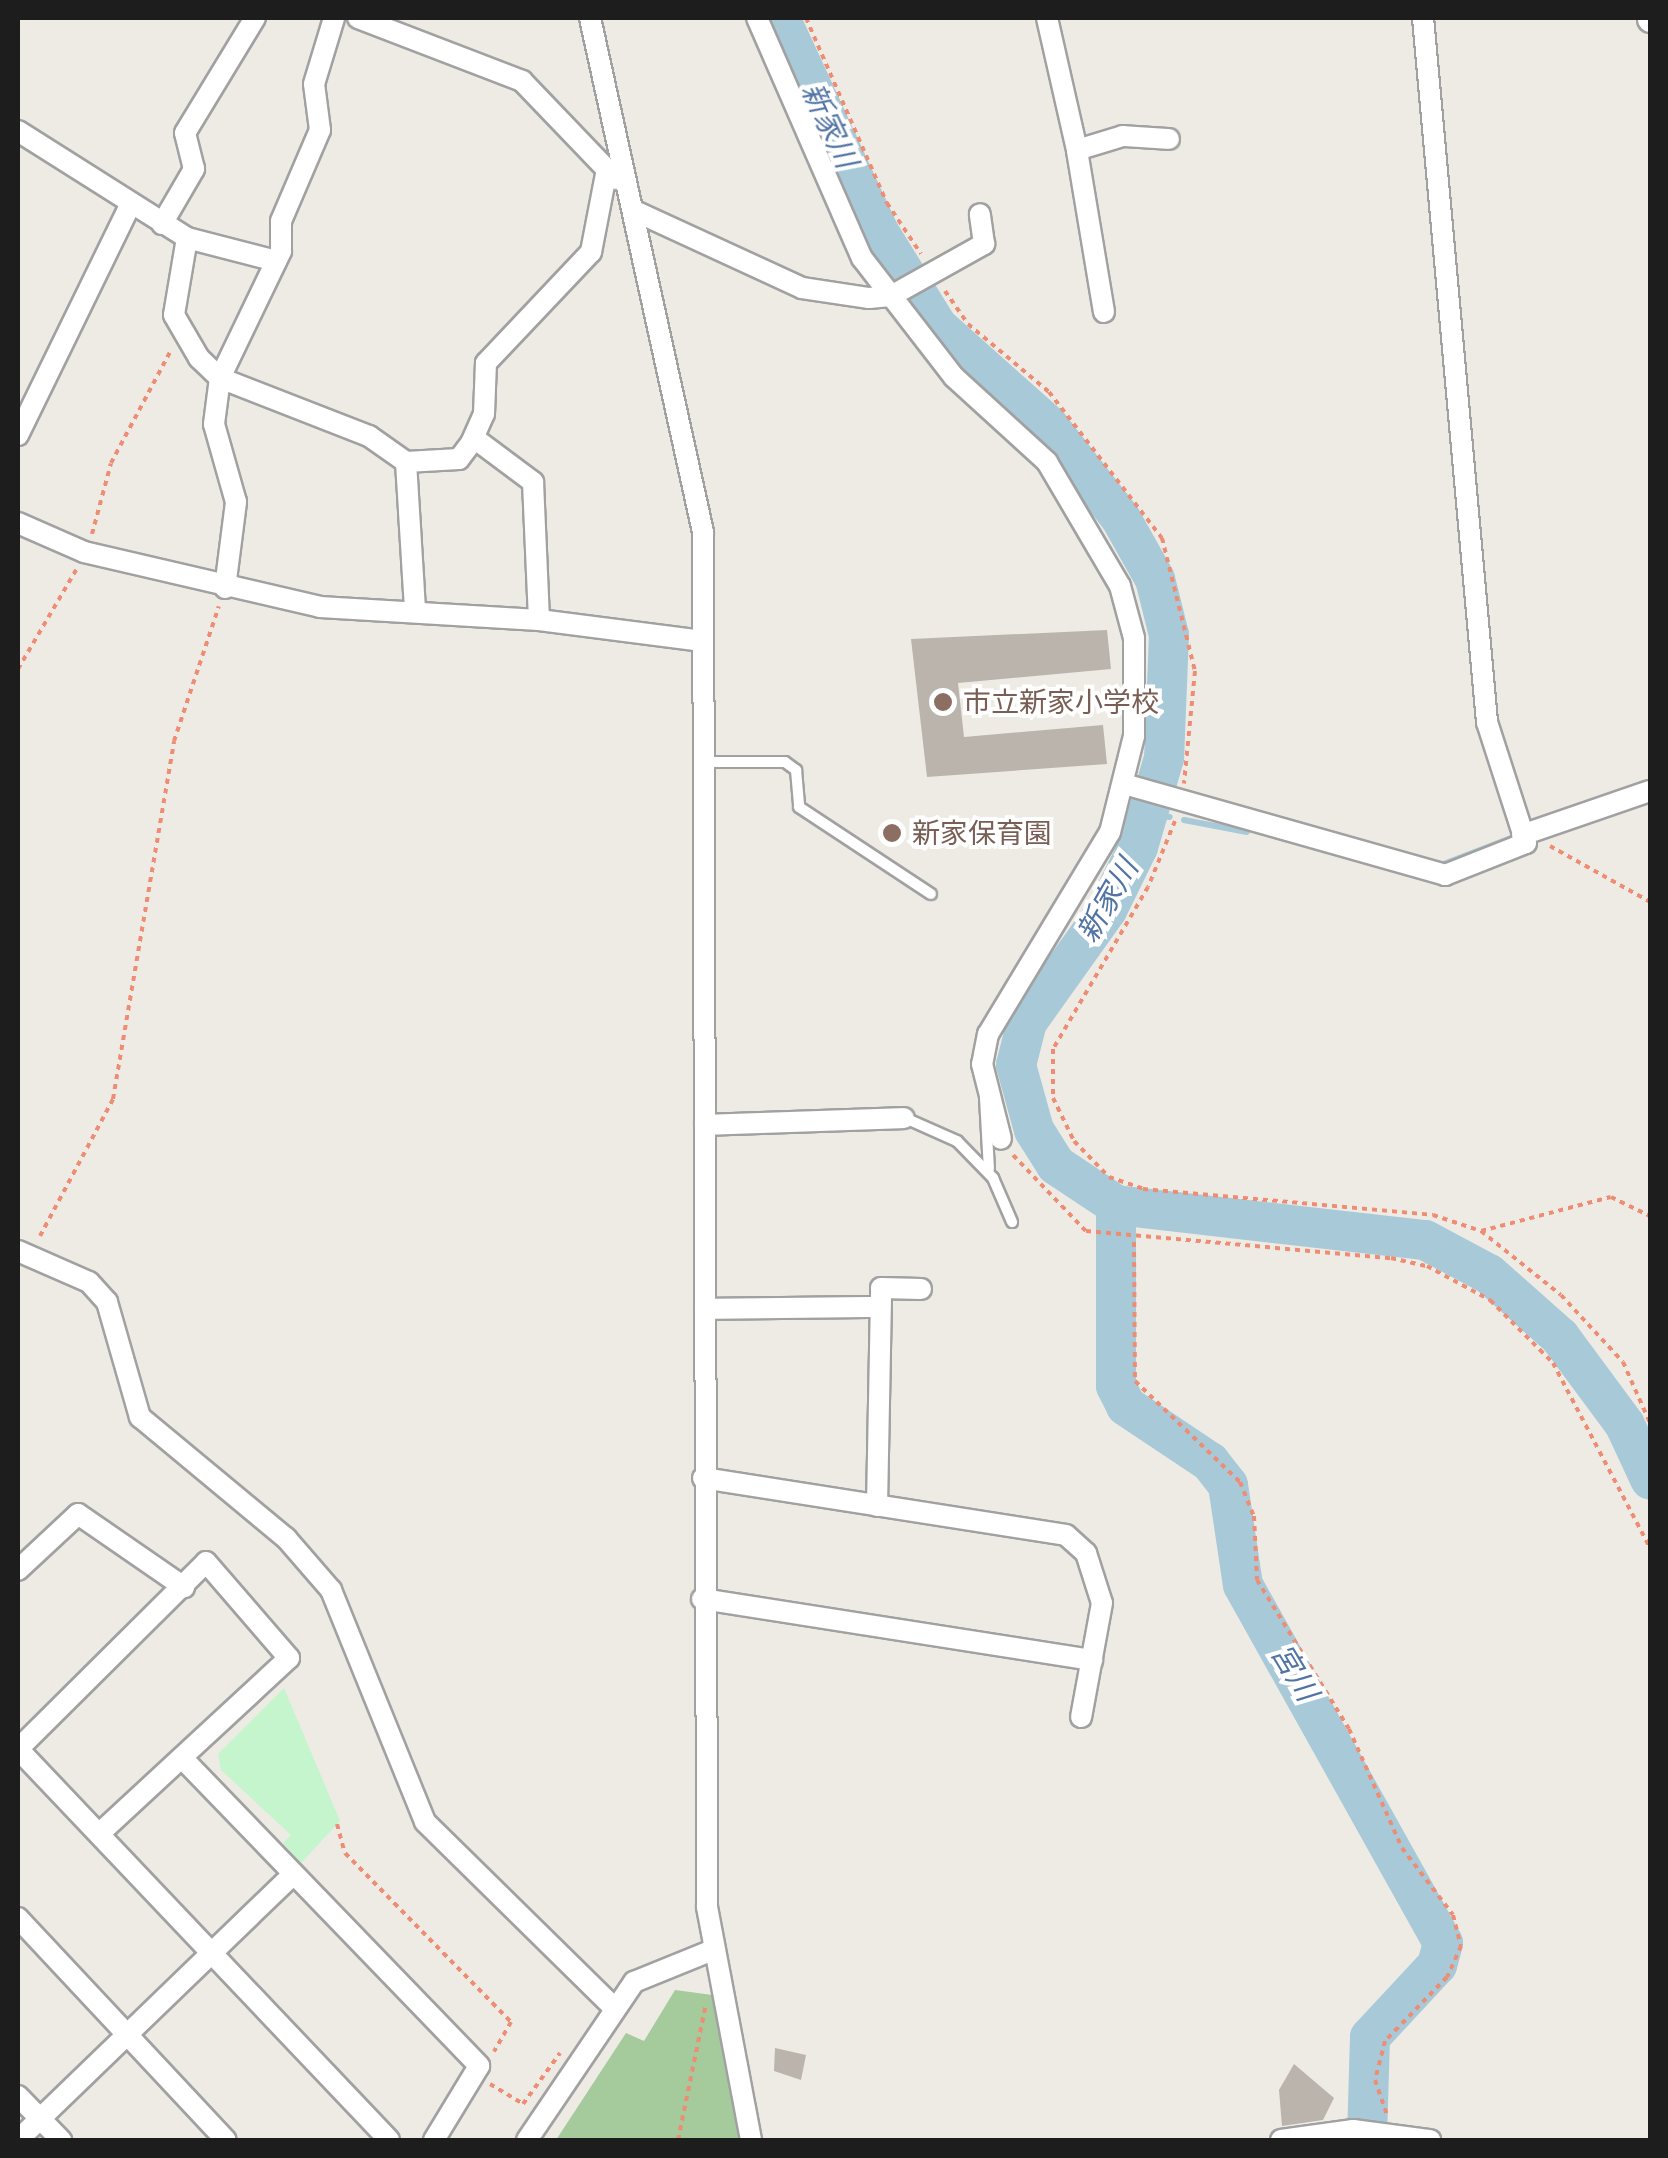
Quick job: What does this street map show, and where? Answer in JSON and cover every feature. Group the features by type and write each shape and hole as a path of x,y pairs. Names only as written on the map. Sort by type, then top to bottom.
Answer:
{"street":[{"path":"162,224 194,169 184,133 255,18"},
{"path":"225,588 236,502 214,424 220,378 276,261 281,221 320,130 314,84 334,18"},
{"path":"358,18 522,81 607,169 636,205 802,288 891,296 933,265 984,244 980,214"},
{"path":"590,18 636,205 697,492 703,641 702,1598 712,1950 734,2018 751,2140"},
{"path":"757,18 862,258 954,376 1047,462 1120,586 1138,694 1124,784 1090,878 988,1034 986,1092 1001,1138"},
{"path":"1047,18 1077,150 1104,312"},
{"path":"1423,18 1488,722 1524,839"},
{"path":"18,131 187,238 276,261"},
{"path":"1077,150 1123,136 1169,139"},
{"path":"187,238 176,287 179,334 220,378 369,436 406,462 459,459 474,438 486,363 591,252 607,169"},
{"path":"18,435 131,203"},
{"path":"474,438 533,482 539,620"},
{"path":"406,462 415,608"},
{"path":"18,523 84,552 225,588 320,607 415,608 703,641"},
{"path":"1124,784 1445,875 1524,839 1650,791"},
{"path":"704,1124 904,1118"},
{"path":"24,1253 88,1282 107,1302 140,1417 286,1538 331,1590 425,1822 614,2008"},
{"path":"877,1506 881,1288 922,1289"},
{"path":"705,1308 880,1307"},
{"path":"703,1478 1066,1535 1086,1554 1102,1604 1082,1717"},
{"path":"18,1570 78,1514 184,1587"},
{"path":"102,1830 184,1760 289,1658 206,1562 18,1749 102,1830 389,2140"},
{"path":"702,1598 1092,1660"},
{"path":"184,1760 481,2073 434,2140"},
{"path":"18,2140 293,1874"},
{"path":"18,1918 226,2140"},
{"path":"527,2140 634,1982 668,1961 712,1950"},
{"path":"18,2096 61,2140"},
{"path":"1281,2140 1353,2130 1385,2131 1430,2140"}],"lane":[{"path":"702,762 785,762 796,770 798,806 931,894"},
{"path":"986,1092 980,1128 993,1178 1012,1222"},
{"path":"904,1118 958,1141 993,1178"}],"path":[{"path":"806,18 887,203 933,265 968,324 1061,406 1162,538 1195,671 1181,801 1148,887 1053,1049 1053,1098 1074,1141 1110,1176 1144,1188 1433,1214 1482,1232 1561,1295 1623,1362 1650,1423"},
{"path":"18,670 84,552 107,502 111,464 179,334"},
{"path":"24,1253 113,1100 174,741 225,588"},
{"path":"1524,839 1546,844 1650,902"},
{"path":"1001,1138 1086,1231 1134,1242 1392,1258 1459,1281 1553,1363 1650,1548"},
{"path":"1482,1232 1611,1197 1650,1216"},
{"path":"1134,1242 1135,1382 1240,1482 1254,1516 1256,1580 1349,1729 1402,1848 1453,1915 1461,1946 1448,1977 1385,2041 1376,2080 1385,2131"},
{"path":"337,1824 346,1852 511,2022 481,2073 522,2104 548,2063"},
{"path":"678,2140 708,1995"}],"green space":[{"path":"284,1688 340,1821 301,1863 283,1843 291,1835 221,1770 218,1754"},
{"path":"675,1990 720,1996 742,2140 556,2140 626,2033 644,2041"}],"building":[{"path":"1107,630 1111,669 958,683 964,737 1103,725 1107,764 927,777 911,639"},
{"path":"775,2048 806,2055 801,2080 774,2071"},
{"path":"1294,2064 1334,2098 1323,2120 1282,2126 1279,2090"}],"waterway":[{"name":"新家川","path":"780,18 879,232 938,327 1048,425 1120,517 1155,579 1169,635 1164,758 1138,847 1107,910 1027,1022 1016,1065 1034,1130 1056,1165 1116,1205 1425,1240 1489,1274 1560,1337 1625,1425 1650,1479"},
{"path":"1149,813 1170,817"},
{"path":"1184,820 1247,832"},
{"path":"1441,865 1511,838"},
{"name":"宮川","path":"1116,1205 1116,1386 1126,1406 1210,1462 1228,1485 1243,1585 1443,1943 1437,1965 1370,2037 1367,2140"}],"place":[{"name":"市立新家小学校","path":"943,702"},
{"name":"新家保育園","path":"892,833"}]}
